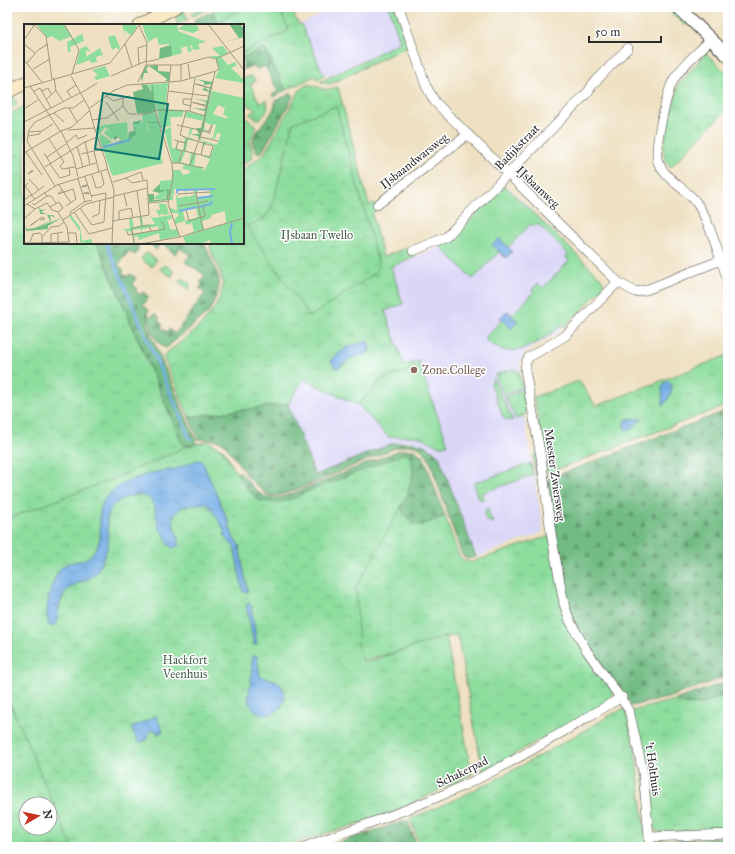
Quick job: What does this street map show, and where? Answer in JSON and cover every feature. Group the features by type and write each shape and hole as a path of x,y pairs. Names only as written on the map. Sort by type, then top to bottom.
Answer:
{"main road":[{"path":"142,24 168,9"},
{"path":"10,91 24,84"}],"street":[{"name":"IJsbaanweg","path":"399,7 428,92 439,108 618,282 635,292 646,290 720,260"},
{"path":"678,7 728,56"},
{"path":"711,40 685,66 672,82 656,150 658,162 662,169 695,200 700,208 728,281"},
{"name":"Badijkstraat","path":"413,251 446,237 588,92 593,84 628,48"},
{"path":"7,74 10,91"},
{"name":"IJsbaandwarsweg","path":"377,205 467,135"},
{"name":"Meester Zwiersweg","path":"618,282 565,336 529,357 526,362 525,370 541,457 551,533 564,604 570,621 587,651 622,697"},
{"name":"'t Holthuis","path":"622,697 629,710 643,772 650,847"},
{"name":"Schakerpad","path":"304,847 406,811 456,789 523,754 622,697"},
{"path":"649,836 728,834"}],"shaded area":[{"path":"315,7 389,7 400,42 327,77 326,74 324,75 301,24 318,16"},
{"name":"Zone.College","path":"503,187 509,188 601,278 603,285 556,334 526,351 519,364 526,411 524,416 543,529 542,533 476,557 439,456 435,452 421,444 408,441 399,442 315,475 288,404 323,346 313,334 403,304 391,267 449,243"}],"green space":[{"path":"203,7 212,7 193,16 191,13"},
{"path":"220,7 290,7 299,25 301,24 324,75 317,80 315,76 286,90 265,49 263,48 244,58 244,24 220,24 213,11"},
{"path":"246,7 278,7 289,30 244,52 244,24 224,24 222,19"},
{"path":"389,7 395,7 408,46 330,84 320,82 400,42"},
{"path":"666,7 671,7 688,23 685,26"},
{"path":"183,9 188,19 177,24 176,15"},
{"path":"213,11 220,24 196,24 194,20"},
{"path":"264,48 286,90 273,97 272,95 278,91 265,66 258,69 251,66 244,70 244,58"},
{"path":"706,53 728,75 728,108 670,168 664,157 663,148 678,85"},
{"path":"251,76 256,81 250,84 260,103 266,100 268,106 267,111 260,119 257,119 249,114 256,110 244,102 244,79"},
{"path":"306,85 314,85 323,89 338,87 369,205 374,203 378,209 372,214 383,257 411,246 415,256 391,267 403,304 385,311 404,365 419,361 420,367 382,379 358,405 303,379 288,404 189,417 163,356 203,323 212,312 218,301 222,290 222,278 211,252 210,244 244,244 244,169 264,154 300,90"},
{"path":"292,93 293,97 262,152 258,153 253,147 253,140 256,133 271,113 275,101"},
{"path":"13,95 17,104 7,111 7,98"},
{"path":"24,106 24,244 97,244 183,445 195,445 108,482 7,620 7,115"},
{"name":"IJsbaan Twello","path":"336,106 379,266 374,274 310,317 247,227 264,218 272,208 293,123"},
{"path":"244,117 257,126 250,141 253,157 244,164"},
{"path":"506,187 601,278 604,283 602,289 564,327 562,325 526,348 510,351 498,348 484,339 502,320 500,318 507,311 512,315 534,292 532,290 538,283 543,288 569,261 566,257 568,254 538,224 535,227 531,224 508,247 512,251 506,258 499,252 473,279 440,246 449,242 502,188"},
{"path":"97,244 124,244 128,247 130,244 136,244 138,246 138,250 135,255 129,251 118,265 124,270 122,273 127,277 130,274 136,278 132,284 137,288 135,291 141,295 143,292 149,297 143,305 149,310 147,313 149,315 147,326 196,440 195,445 214,445 224,450 236,473 240,472 259,493 270,497 286,496 400,450 415,450 424,458 445,516 422,525 413,524 402,511 401,502 28,625 108,482 194,445 183,445"},
{"path":"153,244 160,244 156,250 152,246"},
{"path":"162,244 204,244 219,277 218,292 209,312 166,348 159,343 154,336 150,327 149,318 155,314 160,318 158,321 163,325 161,328 167,332 169,329 175,334 205,293 199,288 203,284 200,282 205,275 185,262 190,255 180,248 175,254"},
{"path":"148,253 156,260 152,267 141,259"},
{"path":"163,266 167,266 173,271 172,277 160,269"},
{"path":"184,279 190,283 189,290 178,281"},
{"path":"728,355 728,405 547,473 534,397 579,381 596,406","holes":["630,419 641,419 633,428 624,428 624,423"]},
{"path":"420,367 448,445 440,446 424,438 416,436 388,437 358,405 382,379"},
{"path":"516,369 519,372 522,387 504,395 495,375"},
{"path":"493,378 513,420 507,420 503,417 491,384"},
{"path":"523,389 526,412 524,416 516,419 505,397"},
{"path":"288,404 315,475 391,444 404,442 417,443 429,447 434,451 439,456 476,557 467,559 462,555 431,464 425,453 418,447 408,445 395,448 308,485 284,494 273,496 266,494 248,477 224,443 216,440 198,439 189,417"},
{"path":"728,410 728,676 667,698 631,706 587,646 573,620 562,581 558,560 548,479"},
{"name":"Hackfort Veenhuis","path":"208,441 222,450 247,489 260,501 279,503 406,453 411,456 413,472 407,496 356,588 359,651 364,663 446,636 472,774 393,813 282,847 72,847 58,814 58,796 50,796 7,696 7,666 10,661 12,631 7,621 7,519 113,479 188,446"},
{"path":"538,454 542,479 537,481 533,455"},
{"path":"531,463 533,475 482,493 484,500 479,499 474,483"},
{"path":"394,468 422,525 445,516 459,556 465,561 472,562 549,536 613,692 610,700 483,772 457,635 363,661 248,533"},
{"path":"487,508 493,523 487,521 484,515"},
{"path":"728,681 728,694 695,705 688,705 675,700"},
{"path":"728,694 728,829 658,832 652,827 632,711 675,700 688,705 695,705"},
{"path":"7,698 53,796 18,796 18,836 58,836 58,807 77,847 7,847"},
{"path":"625,709 635,749 647,847 421,847 410,819 489,783 616,712"},
{"path":"407,820 418,847 325,847"},
{"path":"728,837 728,847 654,847 660,840"}],"water":[{"path":"499,238 512,251 506,258 492,245"},
{"path":"507,311 518,321 511,329 500,318"},
{"path":"368,341 370,349 368,353 351,358 337,369 330,361 347,347"},
{"path":"666,381 670,382 672,388 663,406 662,387"},
{"path":"627,419 642,419 629,431 623,426"},
{"path":"198,460 202,461 229,523 233,537 239,545 248,593 243,592 234,547 225,537 224,530 207,504 183,506 177,512 173,521 179,540 179,546 172,548 168,544 162,530 159,528 156,511 152,502 144,496 137,495 126,497 113,506 107,521 108,545 99,568 93,576 67,590 58,611 57,624 51,627 48,622 47,606 51,587 62,567 66,564 87,558 95,550 100,537 101,508 103,501 108,495 126,482 133,479 161,471 176,469"},
{"path":"249,603 251,605 257,644 254,645 246,605"},
{"path":"252,656 257,656 260,676 277,682 283,689 285,697 282,704 277,710 270,714 262,714 255,710 248,700"},
{"path":"156,716 163,731 158,734 155,730 150,730 148,734 149,738 139,743 131,728"}],"waterway":[{"path":"106,244 190,439"}],"place":[{"name":"Zone.College","path":"414,370"}]}
